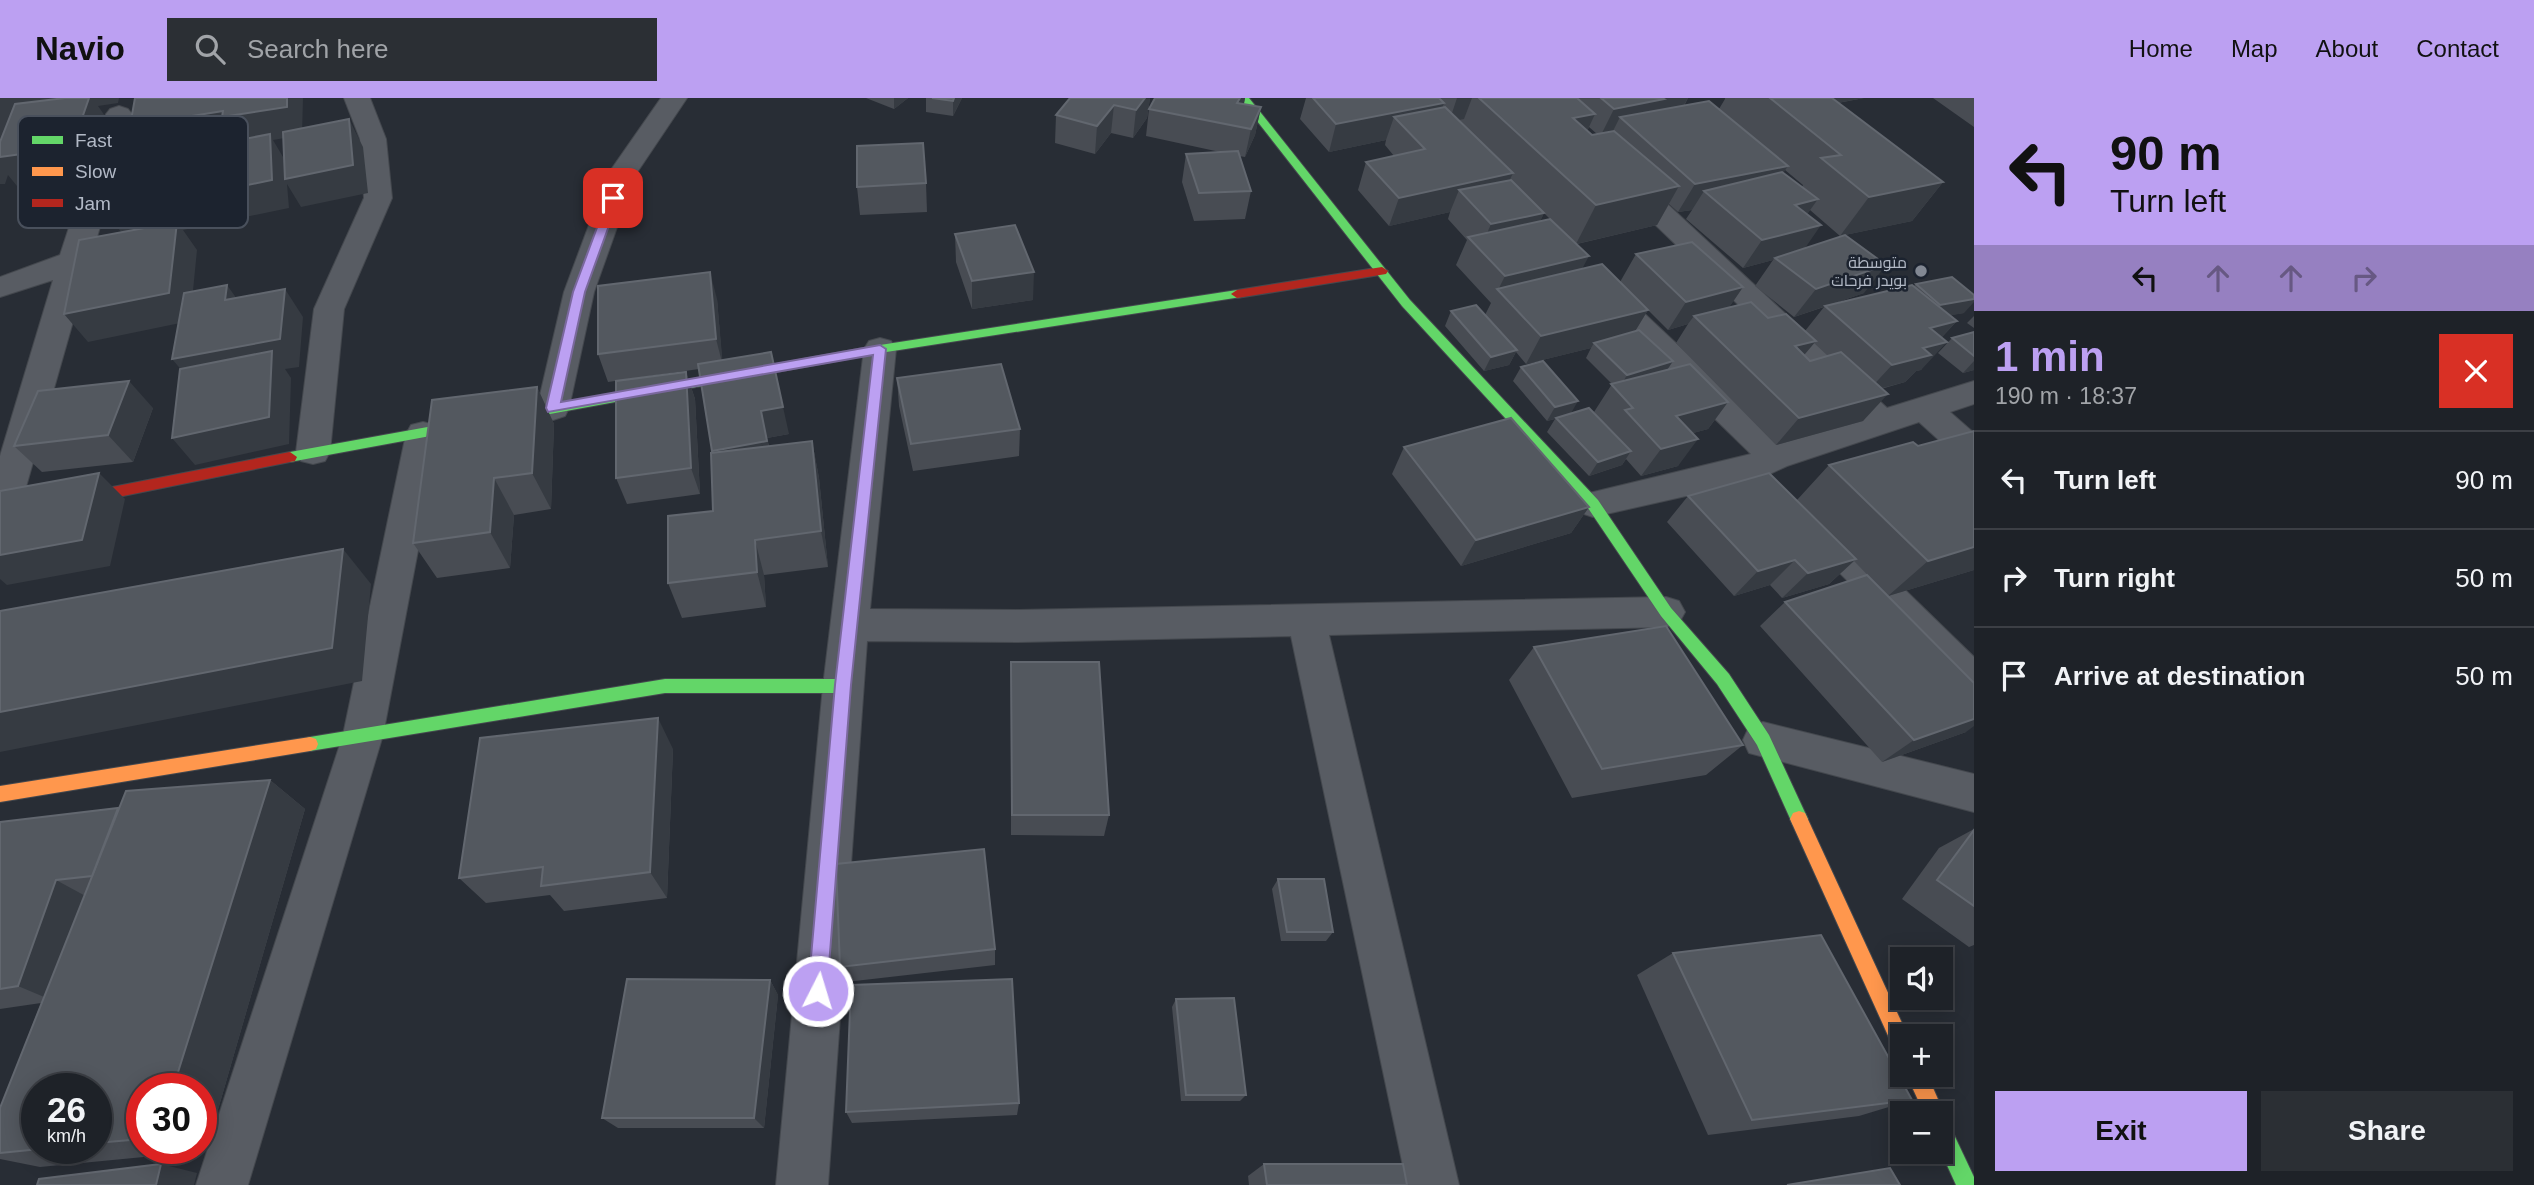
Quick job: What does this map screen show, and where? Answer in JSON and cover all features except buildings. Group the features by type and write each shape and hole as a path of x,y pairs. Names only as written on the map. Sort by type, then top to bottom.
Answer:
{"street":[{"path":"313,452 329,309 378,198 373,139 357,98"},
{"path":"553,408 579,292 622,174 674,98"},
{"path":"1244,98 1406,303 1592,504 1666,612 1723,679 1763,740 1892,1024"},
{"path":"1602,160 1880,421"},
{"path":"83,228 0,515 313,452 880,349 1382,271"},
{"path":"0,287 19,283 73,261"},
{"path":"1585,274 1974,682"},
{"path":"802,1185 843,685 880,349"},
{"path":"1592,504 1766,462 1880,421 1974,392"},
{"path":"1924,408 1974,452"},
{"path":"222,1185 363,735 423,434"},
{"path":"851,625 1019,626 1666,612"},
{"path":"1306,619 1433,1185"},
{"path":"0,794 666,686 843,685"},
{"path":"1763,740 1974,793"},
{"path":"1953,1156 1966,1185"}],"traffic: fast":[{"path":"1244,98 1406,303 1593,504 1666,612 1723,679 1763,740 1799,819"},
{"path":"290,457 880,349 1237,294"},
{"path":"310,744 665,686 843,686"},
{"path":"1953,1155 1967,1185"}],"traffic: slow":[{"path":"0,794 310,744"},
{"path":"1799,819 1893,1024"},
{"path":"1922,1087 1928,1101"}],"traffic: jam":[{"path":"1237,294 1382,271"},
{"path":"0,515 290,457"}],"place":[{"name":"متوسطة بويدر فرحات","path":"1921,271"}],"route":[{"path":"613,198 579,292 553,408 880,349 843,685 818,991"}]}
